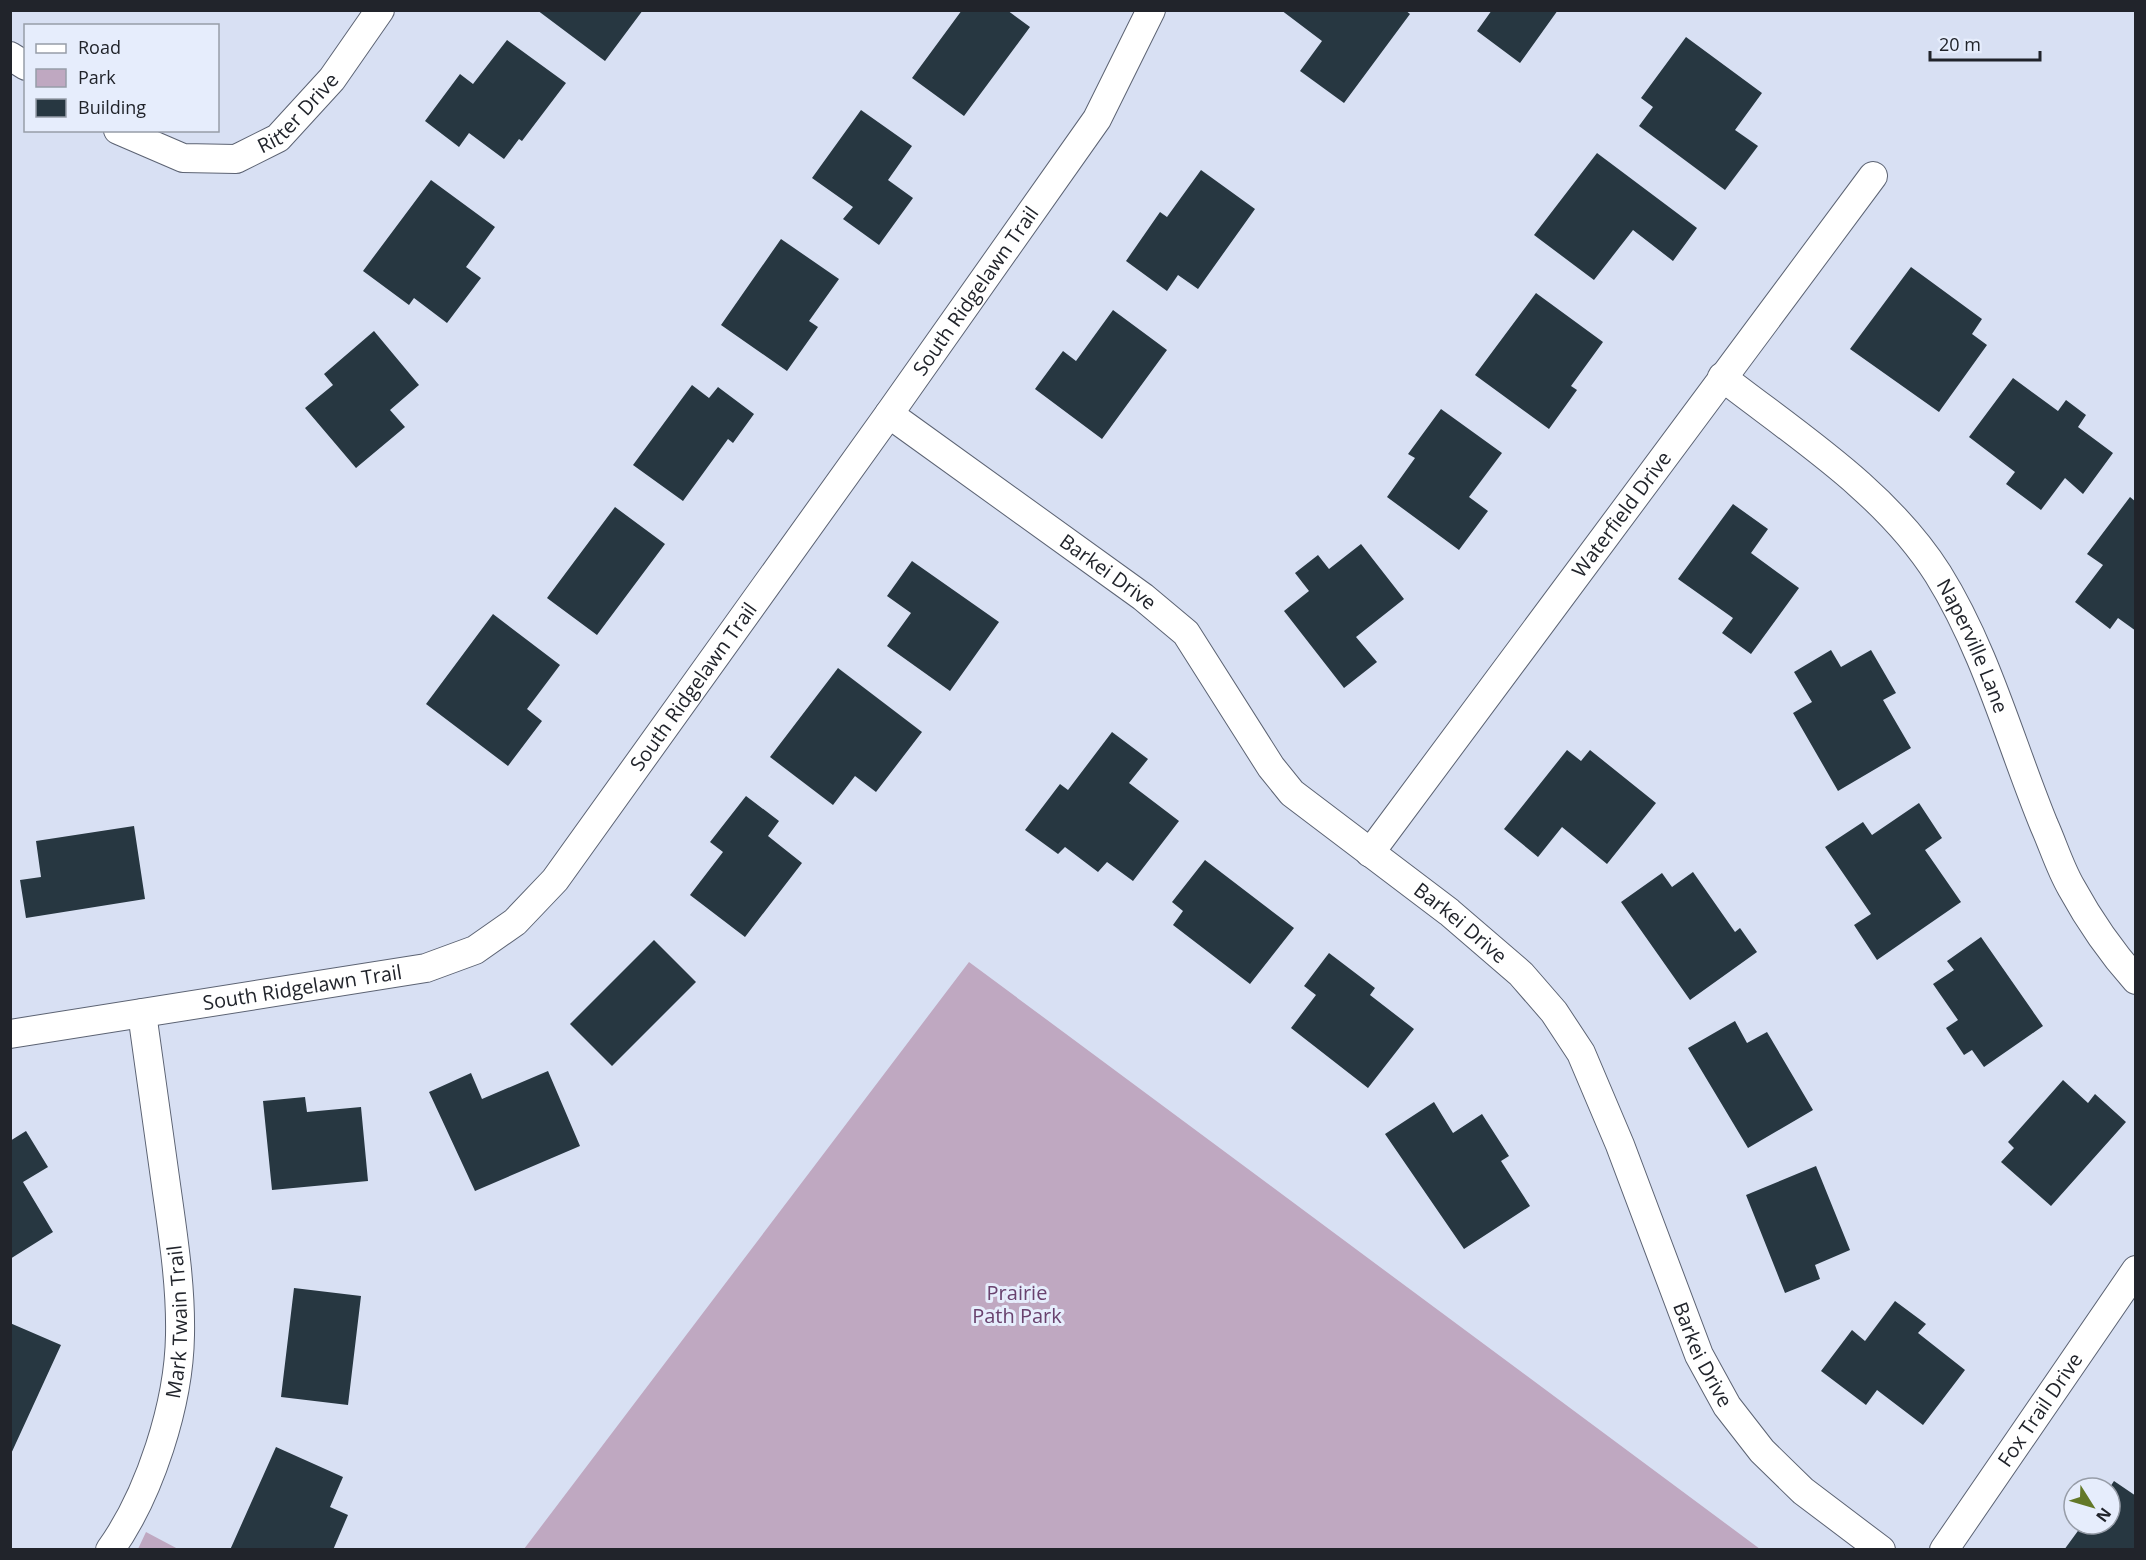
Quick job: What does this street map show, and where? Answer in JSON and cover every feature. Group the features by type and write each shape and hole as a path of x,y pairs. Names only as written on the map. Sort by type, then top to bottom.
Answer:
{"street":[{"name":"Ritter Drive","path":"123,132 183,158 236,159 278,138 332,79 380,10"},
{"name":"South Ridgelawn Trail","path":"10,1034 426,968 475,950 515,922 555,880 1097,119 1151,10"},
{"path":"10,56 24,65"},
{"name":"Waterfield Drive","path":"1370,853 1873,176"},
{"name":"Naperville Lane","path":"1722,377 1876,498 1910,534 1938,574 1982,662 2070,886 2119,962 2136,980"},
{"name":"Barkei Drive","path":"889,414 1143,597 1186,633 1271,767 1292,793 1449,912 1521,974 1554,1012 1581,1053 1620,1145 1700,1355 1727,1406 1762,1451 1803,1491 1881,1550"},
{"name":"Mark Twain Trail","path":"110,1550 136,1506 156,1458 171,1399 180,1337 177,1261 142,1013"},
{"name":"Fox Trail Drive","path":"1944,1550 2136,1270"}],"green space":[{"name":"Prairie Path Park","path":"969,962 1760,1549 524,1549"},
{"path":"146,1532 178,1549 138,1549"}],"building":[{"path":"537,10 643,10 605,61"},
{"path":"962,10 1007,10 1030,27 964,116 912,78"},
{"path":"1281,10 1405,10 1410,14 1344,103 1300,71 1322,41"},
{"path":"1492,10 1558,10 1520,63 1477,31"},
{"path":"1686,37 1762,93 1735,130 1758,146 1725,190 1639,126 1653,107 1641,98"},
{"path":"507,40 566,83 522,141 519,139 504,159 469,133 459,147 425,121 460,74 473,84"},
{"path":"861,110 912,146 888,180 913,198 879,245 843,219 853,207 812,178"},
{"path":"1597,153 1697,228 1673,261 1633,230 1594,280 1534,235"},
{"path":"1201,170 1255,209 1198,289 1178,275 1167,291 1126,261 1160,212 1167,217"},
{"path":"431,180 495,227 466,267 481,278 447,323 414,298 409,305 363,271"},
{"path":"781,239 839,279 809,321 818,327 787,371 721,325"},
{"path":"1911,267 1982,319 1972,334 1987,345 1939,412 1850,349"},
{"path":"1536,293 1603,342 1571,386 1577,390 1549,429 1475,375"},
{"path":"1113,310 1167,350 1102,439 1035,389 1063,351 1076,361"},
{"path":"374,331 419,385 390,410 405,427 356,468 305,408 333,385 324,374"},
{"path":"2013,378 2058,411 2066,400 2086,415 2078,427 2113,453 2083,494 2065,478 2041,510 2006,484 2015,472 1969,437"},
{"path":"692,385 709,398 718,387 754,414 733,443 728,439 683,501 633,465"},
{"path":"1441,409 1502,453 1469,497 1488,511 1459,550 1387,497 1415,458 1408,454"},
{"path":"2130,497 2136,502 2136,631 2118,618 2110,629 2075,602 2103,565 2087,554"},
{"path":"1733,504 1768,529 1751,553 1799,588 1751,654 1722,633 1733,618 1678,579"},
{"path":"615,507 665,544 597,635 547,598"},
{"path":"1361,544 1404,599 1356,637 1377,662 1344,688 1284,611 1309,591 1295,573 1318,555 1329,569"},
{"path":"912,561 999,622 950,691 887,646 911,613 887,596"},
{"path":"493,614 560,665 527,709 542,721 508,766 426,704"},
{"path":"1831,650 1841,667 1871,650 1896,693 1883,700 1911,748 1838,791 1793,713 1812,702 1794,672"},
{"path":"838,668 922,732 876,792 855,776 833,805 770,757"},
{"path":"1112,732 1148,759 1129,783 1179,821 1133,881 1107,862 1098,872 1065,847 1058,854 1025,830 1060,784 1068,790"},
{"path":"1567,750 1581,761 1590,750 1656,803 1607,864 1562,827 1538,857 1504,829"},
{"path":"746,796 779,821 768,836 802,863 745,937 690,895 723,852 710,842"},
{"path":"1919,803 1942,838 1925,850 1961,902 1877,960 1854,925 1871,914 1825,847 1863,822 1872,835"},
{"path":"134,826 145,899 26,918 20,880 41,877 36,841"},
{"path":"1205,860 1294,928 1250,984 1173,925 1183,911 1172,902"},
{"path":"1693,872 1735,932 1740,928 1757,952 1690,1000 1621,902 1662,873 1672,887"},
{"path":"1981,937 2043,1026 1984,1067 1972,1050 1964,1055 1946,1028 1958,1020 1933,984 1954,970 1947,961"},
{"path":"654,940 696,982 612,1066 570,1024"},
{"path":"1329,953 1375,988 1370,995 1414,1029 1368,1088 1291,1028 1316,995 1304,986"},
{"path":"1735,1021 1747,1043 1767,1032 1813,1110 1748,1148 1688,1048"},
{"path":"548,1071 580,1146 475,1191 429,1092 471,1073 482,1099"},
{"path":"2063,1080 2088,1103 2095,1094 2126,1122 2051,1206 2001,1162 2014,1148 2008,1142"},
{"path":"305,1097 307,1112 361,1107 368,1181 272,1190 263,1101"},
{"path":"1434,1102 1453,1133 1482,1114 1509,1156 1501,1161 1530,1206 1464,1249 1385,1134"},
{"path":"26,1131 48,1167 23,1182 53,1232 10,1259 10,1141"},
{"path":"1816,1166 1850,1250 1815,1265 1820,1279 1785,1293 1746,1195"},
{"path":"294,1288 361,1296 348,1405 281,1397"},
{"path":"1895,1301 1926,1324 1918,1333 1965,1370 1923,1425 1877,1390 1866,1405 1821,1371 1852,1330 1865,1341"},
{"path":"10,1323 61,1345 10,1456"},
{"path":"276,1447 343,1477 330,1507 348,1515 333,1550 230,1550"},
{"path":"2122,1486 2136,1496 2136,1550 2064,1550 2074,1536 2122,1536"}]}
